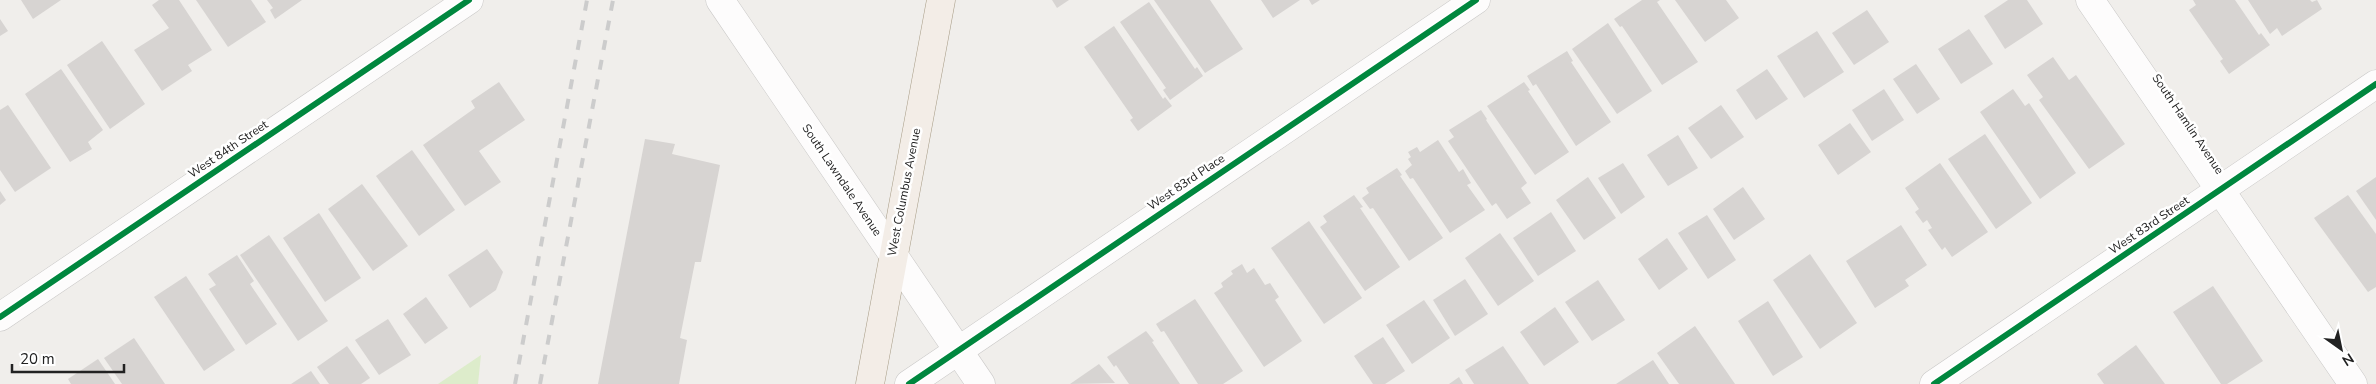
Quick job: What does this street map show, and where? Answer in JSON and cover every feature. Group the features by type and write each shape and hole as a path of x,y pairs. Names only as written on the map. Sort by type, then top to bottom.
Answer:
{"main road":[{"name":"West Columbus Avenue","path":"870,384 941,0"}],"street":[{"name":"West 84th Street","path":"0,318 469,0"},
{"name":"South Lawndale Avenue","path":"720,0 981,384"},
{"name":"West 83rd Place","path":"909,384 1476,0"},
{"name":"South Hamlin Avenue","path":"2090,0 2353,384"},
{"name":"West 83rd Street","path":"1934,384 2376,84"}],"green space":[{"path":"481,355 478,384 438,384"}],"building":[{"path":"21,0 61,0 33,19"},
{"path":"159,0 179,0 212,50 188,65 192,71 162,91 134,50 169,28 152,5"},
{"path":"196,0 251,0 266,22 228,47"},
{"path":"267,0 302,0 275,19 270,10 273,8"},
{"path":"1052,0 1069,0 1057,8"},
{"path":"1154,0 1210,0 1243,49 1205,73"},
{"path":"1261,0 1300,0 1273,18"},
{"path":"1309,0 1320,0 1312,5"},
{"path":"1642,0 1660,0 1657,2 1698,62 1662,85 1622,26 1620,27 1614,19"},
{"path":"1675,0 1726,0 1739,18 1705,42"},
{"path":"2008,0 2027,0 2043,24 2005,49 1984,16"},
{"path":"2193,0 2235,0 2259,35 2261,33 2270,45 2229,74 2220,61 2223,59 2189,10 2196,5"},
{"path":"2248,0 2310,0 2312,2 2317,0 2322,9 2282,36 2277,28 2270,34"},
{"path":"1149,2 1195,69 1197,67 1203,76 1170,100 1163,90 1166,88 1120,22"},
{"path":"1867,10 1889,42 1854,65 1832,33"},
{"path":"0,19 8,31 0,36"},
{"path":"1608,23 1652,91 1617,114 1572,49"},
{"path":"1114,26 1163,99 1165,97 1172,106 1138,131 1130,120 1133,118 1084,47"},
{"path":"1969,29 1993,64 1961,84 1938,49"},
{"path":"1817,31 1844,72 1804,98 1777,56"},
{"path":"102,41 145,104 110,129 67,65"},
{"path":"1567,51 1573,61 1571,62 1611,122 1576,146 1536,84 1533,86 1527,76"},
{"path":"2053,57 2069,80 2076,75 2125,144 2089,169 2039,100 2043,97 2027,75"},
{"path":"1916,64 1940,99 1917,114 1893,79"},
{"path":"61,69 103,130 88,142 92,149 70,162 25,94"},
{"path":"1767,69 1788,99 1756,120 1736,90"},
{"path":"499,82 525,120 479,151 501,182 465,206 423,145 475,108 471,101"},
{"path":"1524,82 1530,90 1528,91 1569,152 1535,175 1487,106"},
{"path":"1884,89 1904,120 1872,141 1852,110"},
{"path":"2013,89 2025,106 2029,103 2076,173 2040,199 1980,112"},
{"path":"8,105 51,168 15,192 0,170 0,110"},
{"path":"1721,105 1744,137 1711,159 1688,128"},
{"path":"1481,110 1527,183 1521,188 1531,203 1507,219 1496,203 1492,206 1448,141 1454,137 1449,130"},
{"path":"1850,123 1871,152 1838,175 1818,145"},
{"path":"1985,134 2032,203 1996,229 1948,159"},
{"path":"1678,135 1698,168 1668,186 1647,155"},
{"path":"645,139 675,144 672,154 720,165 701,262 695,262 680,338 687,340 679,384 598,384"},
{"path":"1438,140 1459,172 1463,169 1471,183 1467,185 1485,210 1450,233 1413,178 1410,179 1405,171 1412,165 1408,159 1411,157 1408,152 1417,147 1420,152"},
{"path":"412,150 455,210 419,236 376,176"},
{"path":"1623,163 1645,197 1621,214 1598,178"},
{"path":"1940,163 1988,232 1952,257 1945,247 1942,250 1928,230 1932,228 1927,220 1923,223 1915,212 1919,209 1905,188"},
{"path":"1397,168 1402,175 1400,176 1443,238 1409,261 1373,208 1370,209 1362,198 1369,193 1366,188"},
{"path":"1588,177 1616,218 1584,240 1556,200"},
{"path":"2376,177 2376,220 2356,191"},
{"path":"362,184 408,246 373,271 328,209"},
{"path":"1743,187 1765,219 1734,240 1713,209"},
{"path":"0,191 6,200 0,205"},
{"path":"1354,195 1363,207 1360,208 1400,267 1365,291 1320,227 1327,222 1323,216"},
{"path":"2348,195 2376,234 2376,287 2368,292 2314,218"},
{"path":"1551,212 1576,251 1538,276 1513,238"},
{"path":"319,213 361,278 325,302 283,238"},
{"path":"1707,215 1736,260 1708,279 1678,233"},
{"path":"1309,221 1362,298 1324,324 1271,248"},
{"path":"1901,225 1927,265 1905,280 1909,286 1875,308 1846,261"},
{"path":"1500,233 1534,281 1498,306 1465,258"},
{"path":"269,235 328,321 298,341 240,255"},
{"path":"1667,238 1688,269 1659,290 1638,259"},
{"path":"487,249 503,272 496,290 470,308 448,275"},
{"path":"1810,254 1857,323 1820,349 1773,280"},
{"path":"237,255 254,281 250,284 277,324 246,345 209,289 216,285 208,274"},
{"path":"1242,264 1247,273 1254,268 1265,285 1270,283 1279,297 1275,300 1302,341 1264,367 1214,293 1223,287 1221,283 1233,274 1231,271"},
{"path":"186,276 235,350 204,371 154,297"},
{"path":"1465,279 1488,314 1455,336 1433,300"},
{"path":"1598,280 1625,320 1592,341 1565,302"},
{"path":"2213,286 2263,361 2227,384 2221,384 2173,312"},
{"path":"426,297 448,328 425,344 403,314"},
{"path":"1195,299 1243,371 1223,384 1198,384 1164,331 1161,332 1156,324"},
{"path":"1424,300 1450,338 1412,364 1386,325"},
{"path":"1768,301 1803,357 1773,376 1738,321"},
{"path":"1555,307 1579,342 1544,366 1520,332"},
{"path":"388,319 411,355 379,375 355,340"},
{"path":"1695,326 1735,384 1679,384 1657,353"},
{"path":"1146,331 1180,384 1129,384 1116,365 1114,367 1107,357"},
{"path":"1383,337 1405,371 1385,384 1373,384 1354,356"},
{"path":"134,338 165,384 122,384 104,358"},
{"path":"2136,345 2165,384 2104,384 2097,374"},
{"path":"347,346 370,378 361,384 329,384 317,367"},
{"path":"1503,346 1529,384 1474,384 1465,370"},
{"path":"98,359 115,384 71,384 68,379"},
{"path":"1653,360 1669,384 1616,384"},
{"path":"1099,364 1115,383 1070,384"},
{"path":"311,371 320,384 291,384"},
{"path":"1459,377 1463,384 1449,384"}],"railway":[{"path":"515,384 587,0"},
{"path":"540,384 613,0"}],"cycle path":[{"path":"0,317 469,0"},
{"path":"909,384 1476,0"},
{"path":"1934,384 2376,84"}]}
